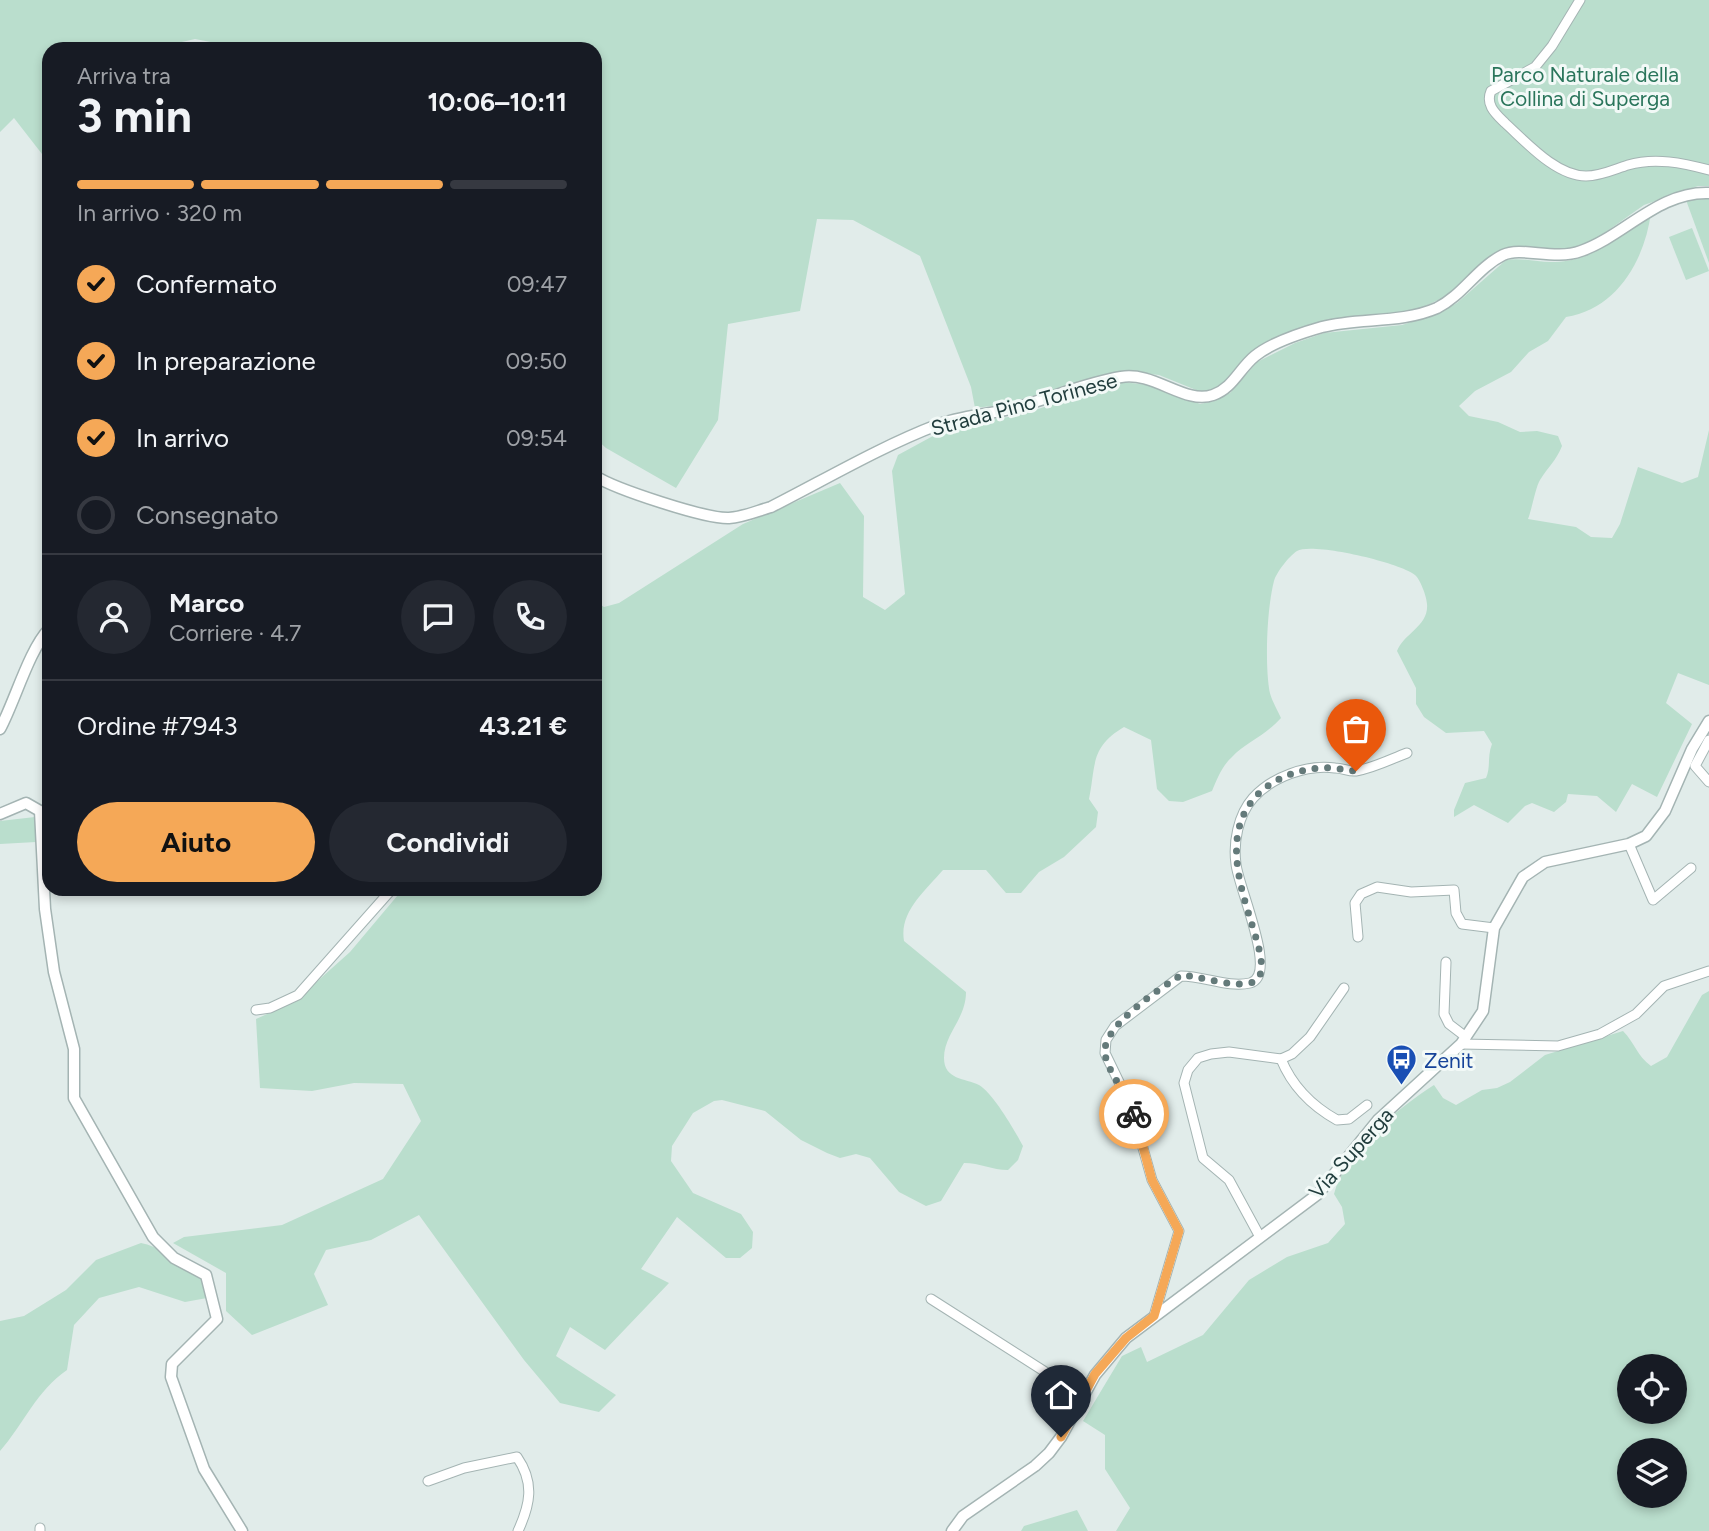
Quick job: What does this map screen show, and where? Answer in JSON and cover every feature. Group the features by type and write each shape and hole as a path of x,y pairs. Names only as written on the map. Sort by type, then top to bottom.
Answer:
{"street":[{"path":"1580,0 1552,46 1535,66 1491,91 1489,104 1495,113 1533,149 1575,174 1594,175 1632,164 1654,162 1679,162 1709,170"},
{"name":"Strada Pino Torinese","path":"602,480 626,492 726,518 746,516 771,507 939,424 1010,409 1123,376 1158,380 1200,398 1212,395 1226,389 1253,358 1293,338 1323,327 1401,319 1423,313 1454,298 1504,255 1516,252 1559,256 1578,252 1598,244 1647,212 1709,192"},
{"path":"0,729 42,640"},
{"name":"Via Superga","path":"952,1531 962,1516 1035,1466 1049,1453 1095,1374 1126,1338 1318,1194 1378,1120 1463,1041 1483,1011 1494,928 1523,877 1545,862 1629,845 1646,835 1656,825 1708,727"},
{"path":"1709,740 1695,766 1709,782"},
{"path":"1154,1316 1179,1231 1152,1180 1132,1109 1105,1053 1106,1040 1115,1026 1181,975 1236,984 1253,982 1261,975 1262,956 1236,863 1239,823 1252,799 1277,779 1299,771 1335,767 1356,771 1407,753"},
{"path":"0,814 26,803 40,811 42,850"},
{"path":"1629,845 1653,900 1691,868"},
{"path":"1358,937 1355,903 1361,894 1377,887 1411,892 1454,890 1457,912 1462,924 1494,928"},
{"path":"44,896 54,972 74,1049 73,1086 78,1108 127,1185 153,1237 169,1254 206,1275 210,1281 217,1319 172,1364 171,1377 204,1469 242,1531"},
{"path":"256,1010 271,1008 298,995 387,896"},
{"path":"1446,962 1444,1014 1463,1041 1559,1045 1600,1034 1636,1014 1664,986 1709,971"},
{"path":"1260,1237 1229,1180 1203,1158 1184,1083 1188,1070 1198,1058 1211,1054 1229,1052 1281,1059 1292,1054 1310,1037 1344,988"},
{"path":"1281,1059 1302,1093 1337,1120 1349,1119 1367,1105"},
{"path":"931,1299 1083,1396"},
{"path":"428,1481 464,1468 517,1457 530,1497 530,1504 518,1531"}],"green space":[{"name":"Parco Naturale della Collina di Superga","path":"0,0 1709,0 1709,168 1679,160 1633,161 1605,170 1575,173 1604,173 1633,164 1671,164 1709,171 1709,186 1698,186 1644,205 1596,239 1577,247 1544,251 1516,247 1501,250 1451,294 1421,308 1401,314 1321,322 1291,333 1249,354 1223,384 1211,390 1201,392 1159,375 1122,371 1008,404 975,408 971,387 920,256 853,220 817,219 800,311 728,324 718,420 676,488 602,444 602,42 211,42 195,39 182,42 42,42 42,154 14,118 0,132"},
{"path":"1709,196 1709,263 1686,200"},
{"path":"1651,212 1648,230 1635,264 1614,293 1584,312 1566,317 1548,341 1529,352 1511,372 1475,391 1459,406 1469,416 1498,422 1520,432 1537,431 1558,436 1562,446 1538,483 1528,519 1576,527 1591,537 1612,538 1620,524 1638,467 1682,483 1698,477 1709,430 1709,685 1678,673 1666,703 1692,724 1657,797 1632,784 1616,812 1597,796 1568,794 1566,802 1554,812 1532,803 1525,806 1508,823 1474,805 1454,817 1454,810 1465,783 1486,778 1492,744 1484,731 1446,733 1424,717 1416,704 1416,688 1397,651 1427,612 1426,597 1419,580 1407,570 1357,555 1320,549 1297,551 1275,578 1268,619 1269,688 1281,718 1228,761 1212,791 1183,802 1169,801 1157,789 1151,740 1124,727 1105,742 1096,758 1089,799 1098,812 1096,827 1064,857 1039,872 1021,893 1006,893 986,870 943,870 909,911 905,921 904,941 966,992 963,1010 947,1041 945,1065 956,1077 985,1089 1015,1131 1023,1146 1018,1160 1008,1170 964,1163 941,1201 926,1206 899,1192 870,1158 856,1154 840,1158 827,1153 801,1140 765,1111 722,1100 714,1101 693,1113 672,1146 671,1161 693,1193 741,1214 753,1232 752,1248 740,1258 726,1258 677,1217 641,1269 669,1283 605,1350 570,1327 556,1356 616,1395 599,1412 560,1403 524,1360 419,1215 371,1240 326,1250 314,1274 328,1305 252,1335 226,1311 226,1273 173,1243 184,1237 282,1225 383,1179 421,1121 403,1084 354,1083 312,1091 260,1088 256,1019 294,1002 350,952 397,896 602,896 602,606 619,603 743,524 840,483 864,516 863,597 885,610 905,594 892,471 898,455 944,430 1016,416 1123,382 1156,386 1200,404 1214,401 1230,393 1257,362 1295,343 1324,333 1402,325 1439,313 1457,303 1506,260 1569,260 1595,252"},
{"path":"1692,228 1709,271 1686,280 1669,237"},
{"path":"35,817 36,842 0,844 0,821"},
{"path":"1709,991 1709,1531 1116,1531 1130,1508 1105,1469 1105,1435 1083,1421 1122,1356 1141,1347 1147,1362 1203,1335 1249,1280 1287,1257 1328,1243 1345,1224 1342,1207 1334,1194 1340,1178 1361,1147 1389,1118 1434,1085 1443,1098 1456,1105 1482,1090 1497,1088 1510,1082 1545,1055 1623,1031 1651,1066 1667,1057 1702,995"},
{"path":"141,1243 164,1252 203,1277 207,1298 185,1302 139,1287 99,1298 74,1325 67,1370 47,1387 0,1451 0,1321 24,1316 66,1290 96,1260"},
{"path":"1077,1510 1088,1531 1021,1531 1024,1526"}],"way so far":[{"path":"1134,1114 1111,1071 1105,1053 1106,1040 1115,1026 1181,975 1236,984 1253,982 1261,975 1263,963 1260,949 1236,863 1239,823 1252,799 1277,779 1299,771 1335,767 1356,771"}],"place":[{"name":"Zenit","path":"1401,1087"}],"route":[{"path":"1061,1437 1095,1374 1126,1338 1154,1316 1179,1231 1152,1180 1134,1114"}]}
